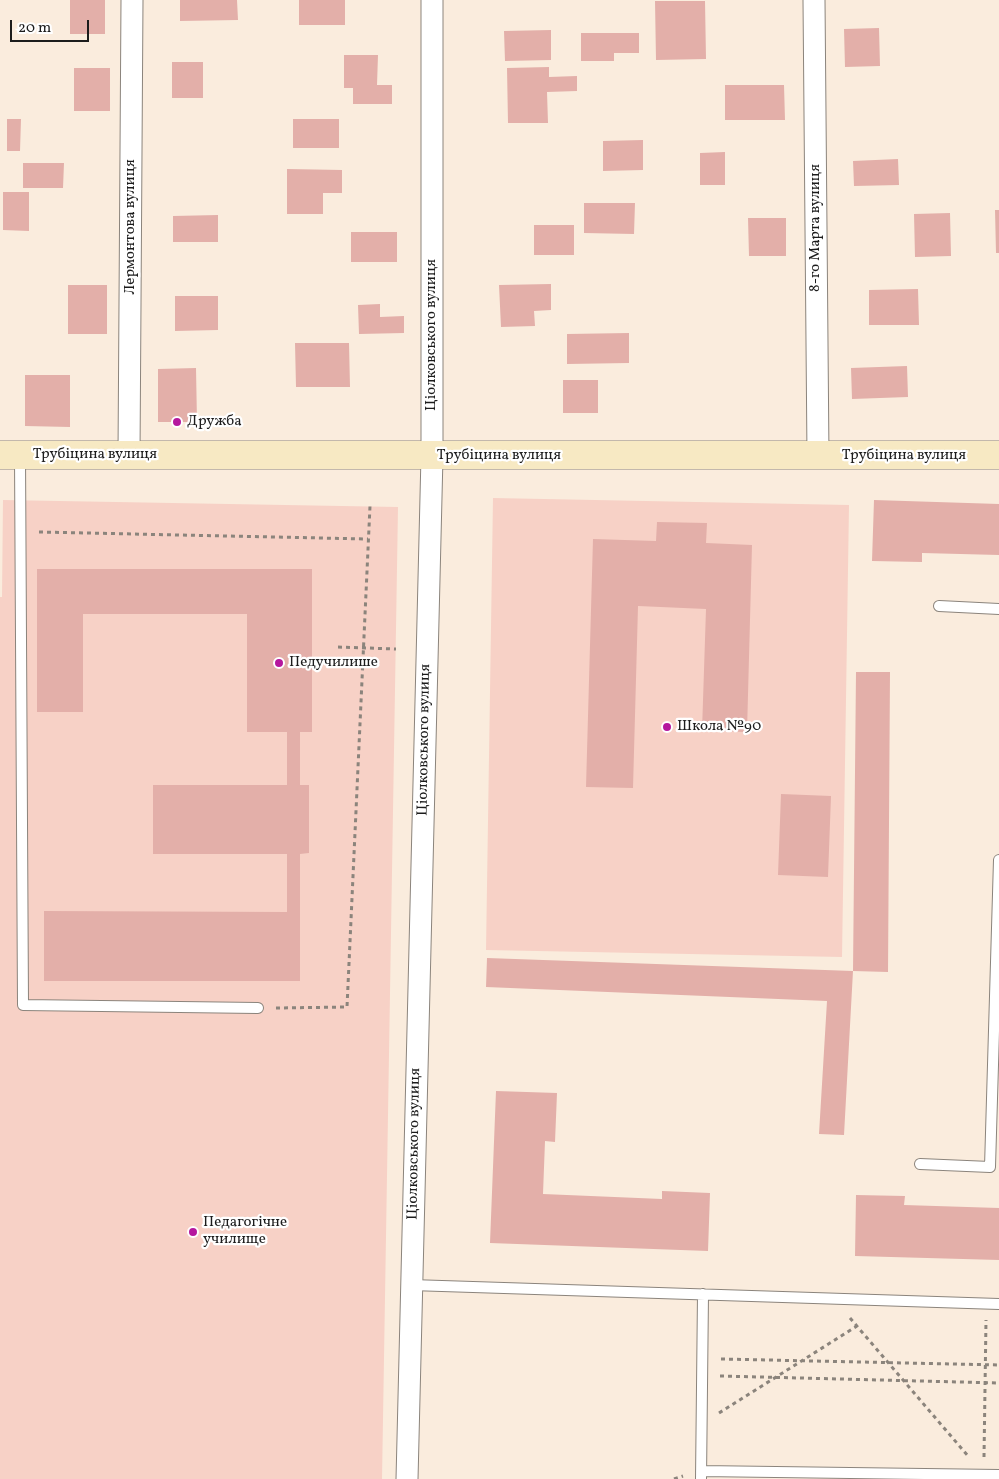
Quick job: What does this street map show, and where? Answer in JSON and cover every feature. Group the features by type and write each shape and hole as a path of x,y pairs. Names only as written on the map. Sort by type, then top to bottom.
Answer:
{"street":[{"name":"Лермонтова вулиця","path":"129,455 132,0"},
{"name":"Ціолковського вулиця","path":"407,1479 432,456 432,0"},
{"name":"8-го Марта вулиця","path":"814,0 818,456"},
{"name":"Трубіцина вулиця","path":"10,455 999,456"}],"lane":[{"path":"10,455 20,532 24,1005 258,1008"},
{"path":"939,606 999,609"},
{"path":"920,1164 990,1167 996,1067 999,860"},
{"path":"411,1285 999,1304"},
{"path":"703,1294 701,1475 999,1475"}],"path":[{"path":"258,1008 347,1007 370,506"},
{"path":"20,532 368,539"},
{"path":"338,647 396,649"},
{"path":"834,1299 984,1475"},
{"path":"984,1475 986,1304"},
{"path":"702,1424 857,1326"},
{"path":"702,1359 999,1365"},
{"path":"702,1376 999,1383"}],"shaded area":[{"name":"Школа №90","path":"493,498 849,505 842,957 486,950"},
{"name":"Педагогічне училище","path":"3,500 398,507 382,1479 0,1479 0,597 2,597"}],"building":[{"path":"70,0 105,0 105,34 70,34"},
{"path":"180,0 237,0 238,20 180,21"},
{"path":"299,0 345,0 345,25 299,25"},
{"path":"655,1 705,1 706,59 656,60"},
{"path":"879,28 880,66 845,67 844,29"},
{"path":"551,30 551,60 505,61 504,31"},
{"path":"581,33 639,33 639,53 614,53 614,61 581,61"},
{"path":"344,55 378,55 377,85 392,85 392,104 353,104 353,88 344,88"},
{"path":"172,62 203,62 203,98 172,98"},
{"path":"549,67 549,77 577,76 577,91 547,92 548,123 508,123 507,68"},
{"path":"74,68 110,68 110,111 74,111"},
{"path":"725,85 784,85 785,120 725,120"},
{"path":"7,119 21,119 20,151 7,151"},
{"path":"293,119 339,119 339,148 293,148"},
{"path":"643,140 643,170 603,171 603,141"},
{"path":"725,152 725,185 700,185 700,153"},
{"path":"898,159 899,185 854,186 853,161"},
{"path":"23,163 64,163 63,188 23,188"},
{"path":"287,169 342,170 342,193 323,193 323,214 287,214"},
{"path":"3,192 29,192 29,231 3,230"},
{"path":"584,203 635,203 634,234 584,233"},
{"path":"995,210 999,210 999,253 996,253"},
{"path":"950,213 951,256 915,257 914,214"},
{"path":"218,215 218,242 173,242 173,216"},
{"path":"748,218 786,218 786,256 749,256"},
{"path":"534,225 574,225 574,255 534,255"},
{"path":"351,232 397,232 397,262 351,262"},
{"path":"551,284 551,310 534,311 535,326 501,327 499,285"},
{"path":"68,285 107,285 107,334 68,334"},
{"path":"918,289 919,325 869,325 869,290"},
{"path":"175,296 218,296 218,330 175,331"},
{"path":"380,304 380,317 404,316 404,333 359,334 358,305"},
{"path":"629,333 629,363 567,364 567,334"},
{"path":"295,343 349,343 350,387 296,387"},
{"path":"907,366 908,397 852,399 851,368"},
{"path":"196,368 197,422 158,422 158,369"},
{"path":"25,375 70,375 70,427 25,426"},
{"path":"563,380 598,380 598,413 563,413"},
{"path":"874,500 999,504 999,555 922,553 922,562 872,561"},
{"path":"657,522 707,523 706,543 752,545 747,732 702,731 706,609 638,606 633,788 586,787 593,539 656,541"},
{"path":"37,569 312,569 312,732 300,732 300,785 309,785 309,853 300,854 300,981 44,981 44,911 287,912 287,854 153,854 153,785 287,785 287,732 247,732 247,614 83,614 83,712 37,712"},
{"path":"856,672 890,672 888,972 853,971"},
{"path":"781,794 831,796 828,877 778,875"},
{"path":"487,958 853,971 844,1135 819,1134 827,1001 486,987"},
{"path":"496,1091 557,1093 555,1142 545,1141 543,1194 662,1199 662,1191 710,1193 708,1251 490,1243"},
{"path":"856,1195 905,1196 904,1205 999,1208 999,1260 855,1256"}],"place":[{"name":"Дружба","path":"177,422"},
{"name":"Педучилише","path":"279,663"},
{"name":"Школа №90","path":"667,727"},
{"name":"Педагогічне училище","path":"193,1232"}]}
